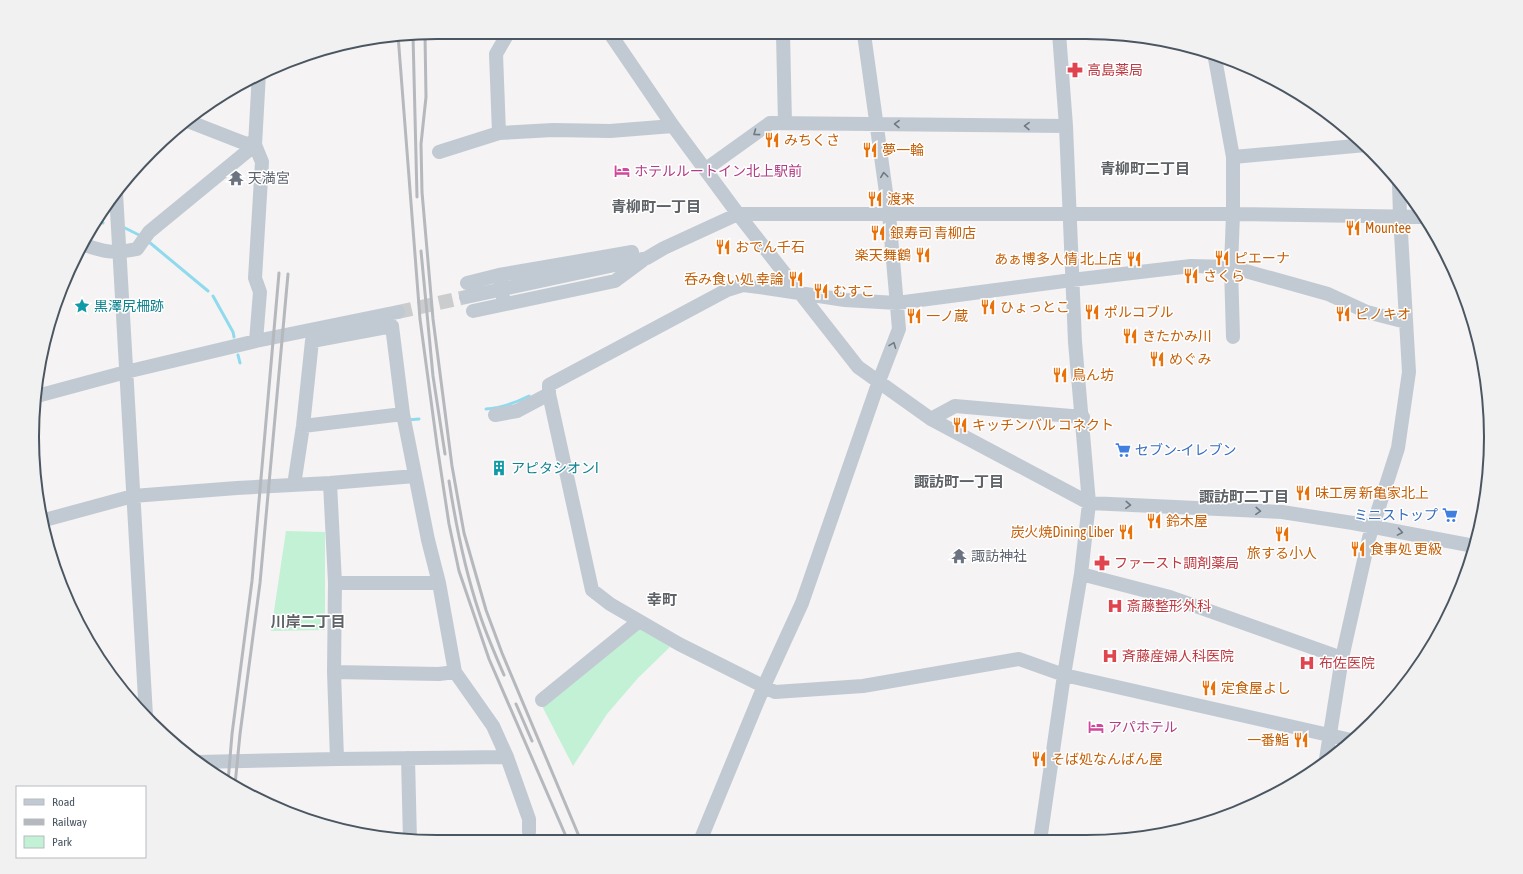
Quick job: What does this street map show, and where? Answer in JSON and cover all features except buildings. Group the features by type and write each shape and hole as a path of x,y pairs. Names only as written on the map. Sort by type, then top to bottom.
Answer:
{"street":[{"path":"499,133 496,54 505,39"},
{"path":"614,39 673,126 738,214 858,367 931,419 1089,503 1282,512 1469,545"},
{"path":"783,39 785,122"},
{"path":"702,835 764,686 802,603 879,381 899,329 889,214 865,39"},
{"path":"1041,835 1064,675 1081,574 1089,503 1083,417 1075,342 1066,126 1059,39"},
{"path":"1215,61 1233,157 1231,267 1233,337"},
{"path":"256,341 260,292 255,278 262,162 255,145 259,81"},
{"path":"193,123 244,143 255,145"},
{"path":"706,169 770,123 1066,126"},
{"path":"439,152 499,133 553,130 610,130 673,126"},
{"path":"88,246 100,251 119,253 137,249 148,232 255,145"},
{"path":"1233,157 1356,146"},
{"path":"1327,754 1342,658 1369,538 1374,528 1398,448 1409,372 1399,192"},
{"path":"116,201 145,707"},
{"path":"473,311 504,301 615,281 647,258 664,248 738,214 1233,214 1417,217"},
{"path":"632,252 647,258 467,290 499,277 632,252"},
{"path":"1345,739 1064,675 1019,659 863,686 775,692 679,644 610,604 592,590 549,394 549,385 727,290 743,286 845,300 897,303 1191,266 1231,267 1328,294 1367,312 1406,322"},
{"path":"499,277 504,301"},
{"path":"41,395 126,372 256,341 398,312"},
{"path":"294,485 312,341 392,326 403,414 455,672 493,726 507,757 528,819 529,832"},
{"path":"495,415 517,411 549,394"},
{"path":"931,419 955,406 1083,417"},
{"path":"302,426 403,414"},
{"path":"48,519 133,496 415,476"},
{"path":"330,483 335,583 334,672 337,758"},
{"path":"1081,574 1170,597 1342,658"},
{"path":"335,583 438,583"},
{"path":"542,700 638,621"},
{"path":"334,672 439,674 455,672"},
{"path":"207,762 337,758 507,757"},
{"path":"408,758 410,834"}],"green space":[{"path":"286,531 325,532 325,630 271,631"},
{"path":"638,626 670,647 638,678 607,714 573,766 541,704"}],"waterway":[{"path":"123,227 141,236"},
{"path":"149,242 208,291"},
{"path":"213,296 233,332 234,337"},
{"path":"238,355 240,363"},
{"path":"486,409 508,405 529,396"},
{"path":"407,420 419,419"}],"tunnel":[{"path":"398,312 466,297"}],"railway":[{"path":"425,39 426,97 421,144 422,192 433,319 452,466 464,533 486,610 502,653 578,835"},
{"path":"413,40 417,197"},
{"path":"398,41 420,319 449,524 459,571 489,659 565,835"},
{"path":"421,251 433,376 445,454"},
{"path":"229,776 232,734 252,581 279,273"},
{"path":"235,780 240,734 260,583 288,274"},
{"path":"449,481 469,580 485,628 504,675"},
{"path":"516,704 532,741"}],"place":[{"name":"高島薬局","path":"1075,70"},
{"name":"みちくさ","path":"772,140"},
{"name":"夢一輪","path":"870,150"},
{"name":"ホテルルートイン北上駅前","path":"622,171"},
{"name":"天満宮","path":"236,178"},
{"name":"渡来","path":"875,199"},
{"name":"Mountee","path":"1353,228"},
{"name":"銀寿司 青柳店","path":"878,233"},
{"name":"おでん千石","path":"723,247"},
{"name":"楽天舞鶴","path":"923,255"},
{"name":"ピエーナ","path":"1222,258"},
{"name":"あぁ博多人情 北上店","path":"1134,259"},
{"name":"さくら","path":"1191,276"},
{"name":"呑み食い処 幸論","path":"796,279"},
{"name":"むすこ","path":"821,291"},
{"name":"黒澤尻柵跡","path":"82,306"},
{"name":"ひょっとこ","path":"988,307"},
{"name":"ポルコブル","path":"1092,312"},
{"name":"ピノキオ","path":"1343,314"},
{"name":"一ノ蔵","path":"914,316"},
{"name":"きたかみ川","path":"1130,336"},
{"name":"めぐみ","path":"1157,359"},
{"name":"鳥ん坊","path":"1060,375"},
{"name":"キッチンバル コネクト","path":"960,425"},
{"name":"セブン-イレブン","path":"1123,450"},
{"name":"アピタシオンI","path":"499,468"},
{"name":"味工房 新亀家北上","path":"1303,493"},
{"name":"ミニストップ","path":"1450,515"},
{"name":"鈴木屋","path":"1154,521"},
{"name":"炭火焼Dining Liber","path":"1126,532"},
{"name":"旅する小人","path":"1282,534"},
{"name":"食事処 更級","path":"1358,549"},
{"name":"諏訪神社","path":"959,556"},
{"name":"ファースト調剤薬局","path":"1102,563"},
{"name":"斎藤整形外科","path":"1115,606"},
{"name":"斉藤産婦人科医院","path":"1110,656"},
{"name":"布佐医院","path":"1307,663"},
{"name":"定食屋よし","path":"1209,688"},
{"name":"アパホテル","path":"1096,727"},
{"name":"一番鮨","path":"1301,740"},
{"name":"そば処なんばん屋","path":"1039,759"}],"district":[{"name":"青柳町二丁目","path":"1145,168"},
{"name":"青柳町一丁目","path":"656,206"},
{"name":"諏訪町一丁目","path":"959,481"},
{"name":"諏訪町二丁目","path":"1244,496"},
{"name":"幸町","path":"662,599"},
{"name":"川岸二丁目","path":"308,621"}]}
